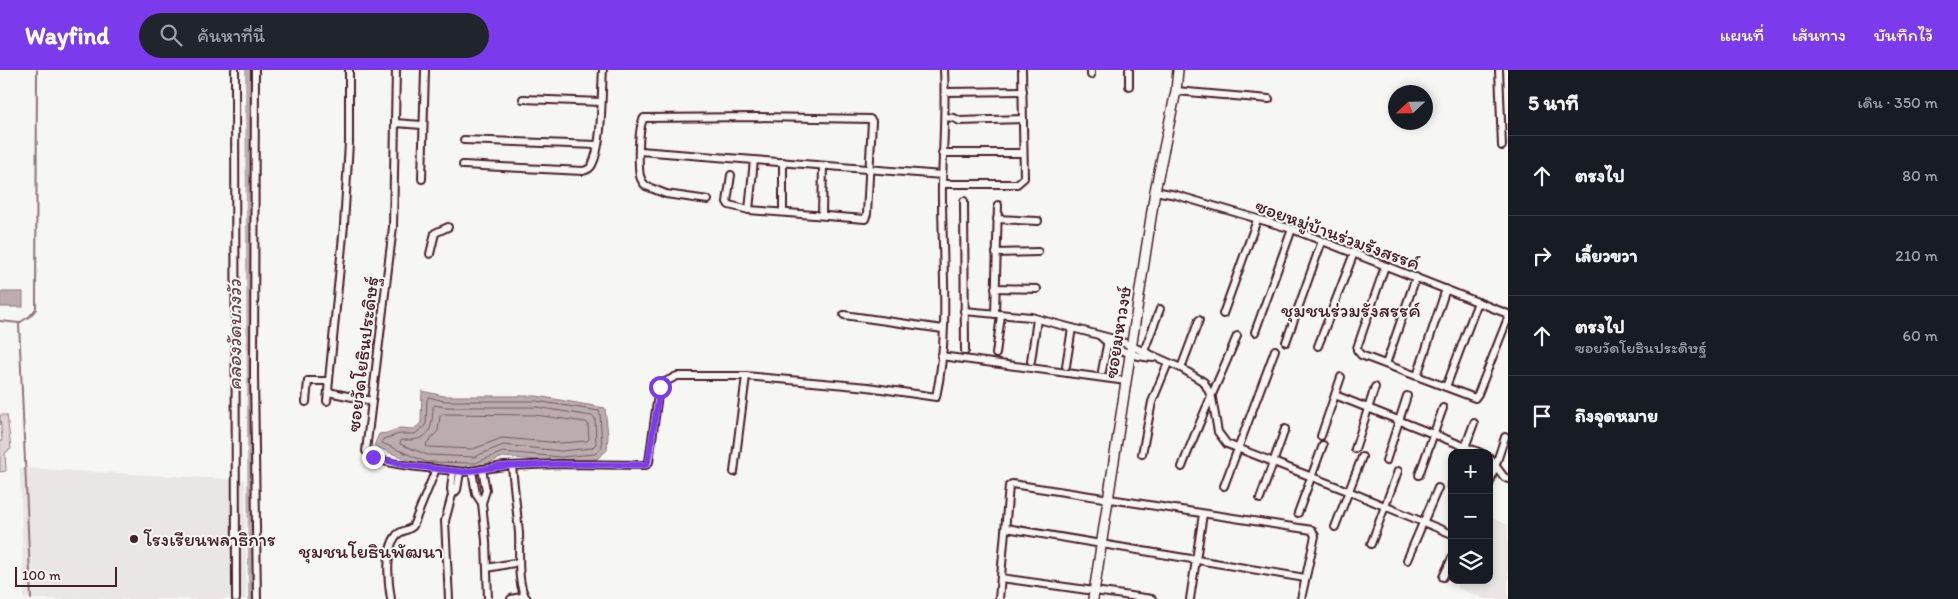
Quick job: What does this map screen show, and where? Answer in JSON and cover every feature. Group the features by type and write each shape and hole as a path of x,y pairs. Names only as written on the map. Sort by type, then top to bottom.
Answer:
{"street":[{"path":"235,70 236,599"},
{"path":"255,70 254,383 257,599"},
{"path":"327,401 349,143 349,70"},
{"name":"ซอยวัดโยธินประดิษฐ์","path":"396,70 393,227 366,451 368,454 404,465 436,469"},
{"path":"422,178 425,70"},
{"path":"464,165 583,171 589,169 597,145 603,70"},
{"path":"391,599 388,575 393,542 398,534 413,526 436,469 456,472 512,466 560,464 646,465 659,389 662,384 677,376 746,376 868,387 936,397 943,329 942,153 946,92 944,70"},
{"path":"942,184 1017,184 1024,178 1022,70"},
{"path":"1129,70 1129,86"},
{"name":"ซอยมหาวงษ์","path":"1094,594 1155,191 1176,92 1178,70"},
{"path":"1499,70 1502,146"},
{"path":"946,92 1023,91"},
{"path":"1176,92 1269,99"},
{"path":"523,99 601,102"},
{"path":"708,200 666,194 646,186 640,176 641,123 646,117 759,116 870,119 873,125 866,218 749,210 730,205 727,203 731,175"},
{"path":"945,117 960,121 1022,120"},
{"path":"395,123 422,125"},
{"path":"464,140 597,145"},
{"path":"640,150 942,176"},
{"path":"942,153 1023,153"},
{"path":"749,210 754,160"},
{"path":"783,162 783,212"},
{"path":"822,215 823,166"},
{"name":"ซอยหมู่บ้านร่วมรังสรรค์","path":"1155,191 1176,195 1292,229 1508,314"},
{"path":"964,201 964,351"},
{"path":"996,354 998,314 995,288 998,204"},
{"path":"997,219 1038,221"},
{"path":"1223,314 1257,220"},
{"path":"430,254 435,233 448,227"},
{"path":"1255,332 1292,229"},
{"path":"1286,342 1322,241"},
{"path":"996,253 1038,252"},
{"path":"1318,346 1354,254"},
{"path":"1385,266 1357,350 1361,355 1472,398 1476,397 1508,318"},
{"path":"1386,364 1416,277"},
{"path":"995,288 1037,289"},
{"path":"1417,376 1446,289"},
{"path":"1446,387 1478,302"},
{"path":"1144,351 1160,309"},
{"path":"964,311 1037,319 1100,336 1131,349 1144,351 1155,358 1181,368 1204,382 1212,398 1218,432 1227,444 1311,476 1448,532"},
{"path":"844,315 943,329"},
{"path":"1031,361 1037,319"},
{"path":"1181,368 1199,320"},
{"path":"1066,366 1072,328"},
{"path":"1182,467 1198,423 1212,398 1237,336"},
{"path":"1102,371 1108,340"},
{"path":"1131,349 1140,357 1155,358"},
{"path":"1224,486 1275,350"},
{"path":"941,356 1126,381"},
{"path":"1142,454 1152,402 1168,363"},
{"path":"734,472 746,376"},
{"path":"1321,436 1341,377"},
{"path":"306,402 308,381 329,381"},
{"path":"1355,449 1375,387"},
{"path":"328,392 372,400"},
{"path":"1335,395 1434,434 1462,449"},
{"path":"1386,461 1407,396"},
{"path":"1419,475 1443,408"},
{"path":"1464,449 1474,423"},
{"path":"1260,500 1286,429"},
{"path":"1493,474 1505,438"},
{"path":"1298,513 1323,445"},
{"path":"1335,528 1362,457"},
{"path":"1493,462 1504,477 1508,478"},
{"path":"511,599 524,598 520,572 519,532 512,466"},
{"path":"482,469 486,490 482,503 488,599"},
{"path":"472,471 476,494 482,503"},
{"path":"1371,544 1398,471"},
{"path":"449,599 445,521 452,495 457,490 456,472"},
{"path":"999,599 1010,484 1314,531 1315,536 1302,599"},
{"path":"1407,560 1438,488"},
{"path":"1190,599 1203,514"},
{"path":"1006,528 1305,578"},
{"path":"487,568 514,563"},
{"path":"1444,578 1448,568"},
{"path":"1001,578 1094,594 1152,599"}],"shaded area":[{"path":"0,415 7,415 11,449 5,453 6,471 0,472 0,441 2,441"},
{"name":"โรงเรียนพลาธิการ","path":"20,468 245,480 246,599 24,599"},
{"path":"1493,519 1508,525 1508,599 1484,599 1457,587 1458,584 1493,584"}],"water":[{"path":"0,292 23,292 23,307 0,307"},
{"path":"422,391 444,396 537,396 605,408 608,435 607,450 597,459 561,462 503,457 476,468 425,467 374,446 379,434 400,428 414,429 421,423"}],"waterway":[{"path":"31,599 19,323 30,316 36,309 37,70"},
{"name":"คลองวัดบางวัว","path":"249,70 252,599"},
{"path":"0,321 19,323"}],"place":[{"name":"โรงเรียนพลาธิการ","path":"134,539"}],"district":[{"name":"ชุมชนร่วมรังสรรค์","path":"1351,310"},
{"name":"ชุมชนโยธินพัฒนา","path":"371,551"}],"route":[{"path":"373,457 404,465 453,472 504,466 560,464 646,465 660,387"}]}
